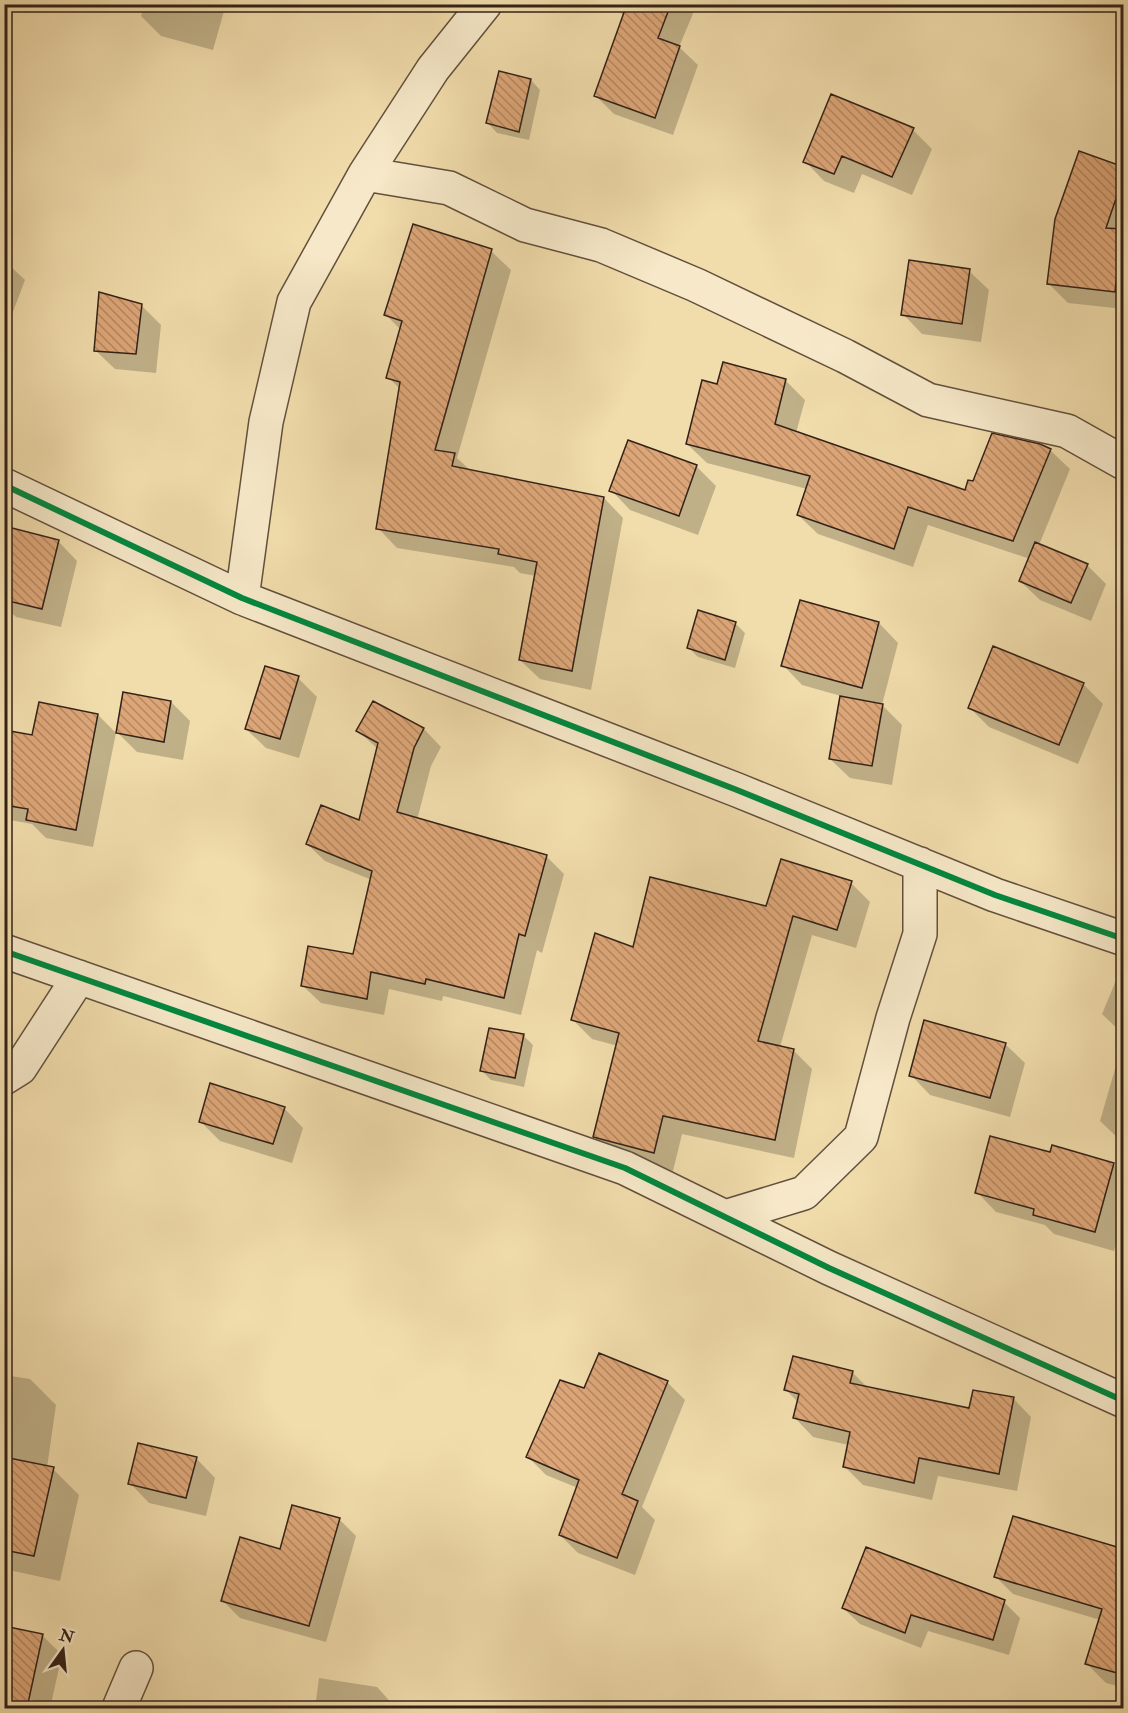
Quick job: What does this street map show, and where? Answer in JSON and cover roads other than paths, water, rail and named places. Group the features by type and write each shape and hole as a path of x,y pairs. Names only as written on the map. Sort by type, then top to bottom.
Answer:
{"street":[{"path":"242,598 266,422 294,302 365,174 433,69 485,4"},
{"path":"365,174 449,188 525,225 601,245 717,296 845,357 928,400 1067,431 1124,463"},
{"path":"4,485 242,598 726,786 995,895 1124,939"},
{"path":"725,1217 804,1193 861,1137 893,1018 920,934 920,864"},
{"path":"4,951 625,1168 829,1268 1124,1401"},
{"path":"4,1078 20,1068 79,977"},
{"path":"119,1708 136,1668"}]}
